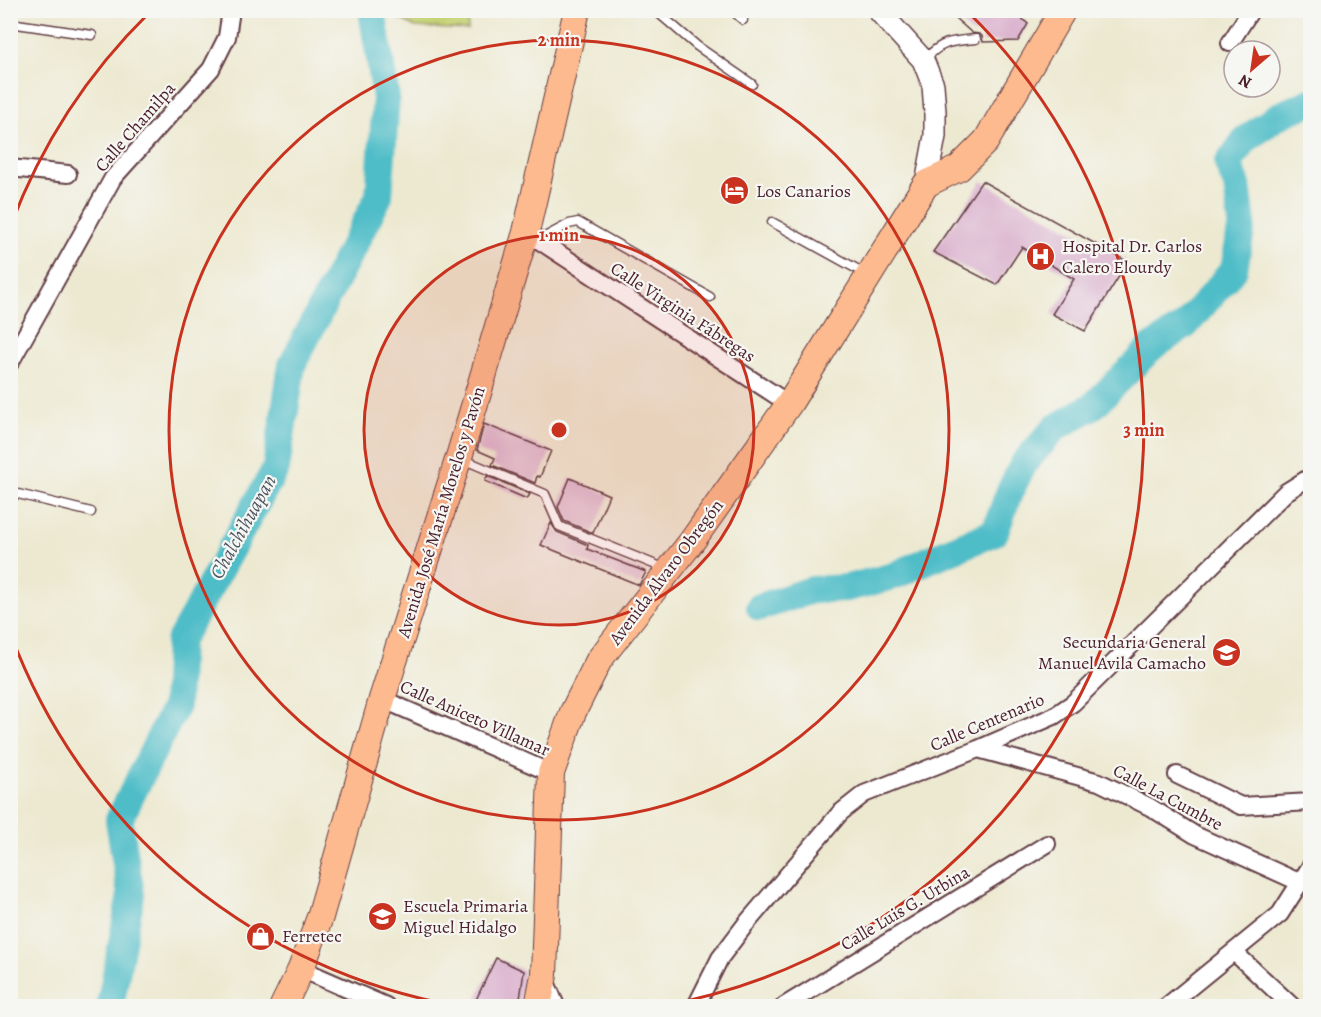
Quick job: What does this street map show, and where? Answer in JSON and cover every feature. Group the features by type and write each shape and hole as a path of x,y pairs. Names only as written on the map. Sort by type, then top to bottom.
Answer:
{"main road":[{"name":"Avenida José María Morelos y Pavón","path":"283,1006 301,969 320,917 382,699 532,236 577,10"},
{"path":"926,184 959,168 986,141 1063,10"},
{"name":"Avenida Álvaro Obregón","path":"538,1006 544,975 551,773 573,712 599,660 692,541 789,404 926,184"}],"street":[{"name":"Calle Chamilpa","path":"10,363 113,178 211,69 227,37 231,10"},
{"path":"878,10 923,60 933,85 935,136 926,184"},
{"path":"1233,39 1251,10"},
{"path":"10,168 68,174"},
{"name":"Calle Virginia Fábregas","path":"532,236 789,404"},
{"name":"Calle Centenario","path":"696,1006 720,958 840,813 864,794 978,749 1053,716 1073,703 1286,492 1311,477"},
{"name":"Calle Aniceto Villamar","path":"382,699 551,773"},
{"name":"Calle La Cumbre","path":"978,749 1099,782 1150,807 1195,835 1301,883"},
{"path":"1177,775 1241,806 1311,802"},
{"name":"Calle Luis G. Urbina","path":"788,1005 1047,844"},
{"path":"1167,1006 1281,914 1311,867"},
{"path":"1234,952 1292,1006"},
{"path":"301,969 386,1006"},
{"path":"544,975 556,1006"}],"lane":[{"path":"655,10 696,46 752,84"},
{"path":"732,10 743,20"},
{"path":"10,23 92,35"},
{"path":"923,60 941,45 952,41 976,39"},
{"path":"532,236 578,222 710,297"},
{"path":"772,222 869,276"},
{"path":"459,458 545,494 559,526 669,571"},
{"path":"10,492 92,512"}],"green space":[{"path":"385,11 467,11 468,30 415,27"}],"building":[{"path":"946,10 1012,10 1028,24 1018,41 983,42 982,36 972,33"},
{"path":"982,181 1128,262 1085,331 1052,314 1074,279 1022,247 997,285 933,252"},
{"path":"484,424 551,451 535,483 492,465 495,458 477,450"},
{"path":"487,476 530,494 527,499 485,481"},
{"path":"570,478 609,495 593,533 564,521 558,507"},
{"path":"551,523 557,532 588,545 587,549 646,572 639,585 541,545"},
{"path":"496,958 524,971 519,1006 473,1006"}],"waterway":[{"name":"Chalchihuapan","path":"110,1006 131,895 119,820 176,705 179,642 276,468 292,365 379,196 386,98 372,10"},
{"path":"760,607 812,590 847,588 894,576 995,532 1009,493 1024,463 1055,428 1094,405 1152,347 1186,325 1234,269 1242,224 1237,185 1228,164 1245,140 1278,116 1310,102"}],"place":[{"name":"Los Canarios","path":"735,191"},
{"name":"Hospital Dr. Carlos Calero Elourdy","path":"1041,256"},
{"name":"Secundaria General Manuel Avila Camacho","path":"1227,652"},
{"name":"Escuela Primaria Miguel Hidalgo","path":"382,916"},
{"name":"Ferretec","path":"261,936"}]}
